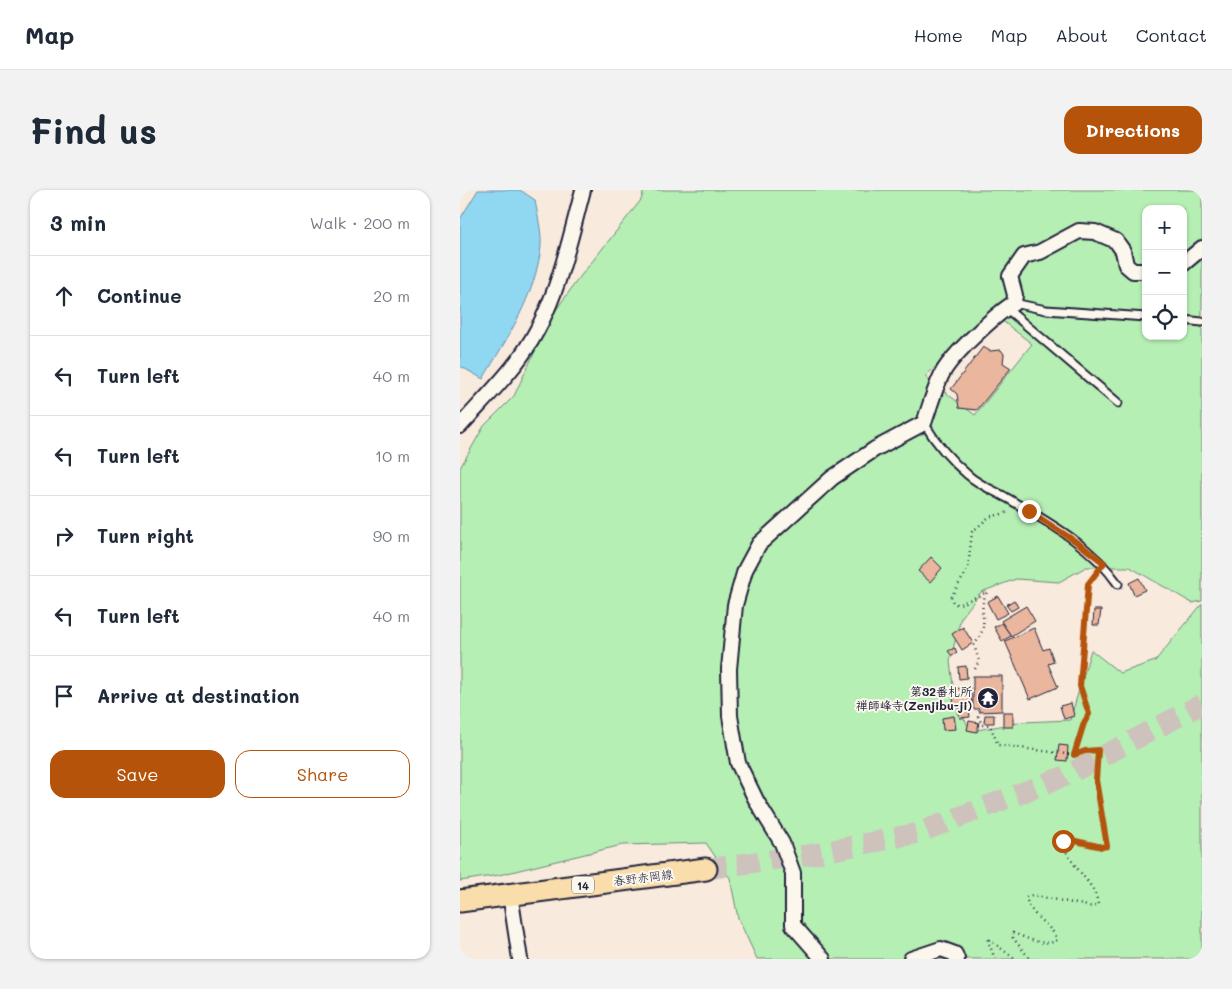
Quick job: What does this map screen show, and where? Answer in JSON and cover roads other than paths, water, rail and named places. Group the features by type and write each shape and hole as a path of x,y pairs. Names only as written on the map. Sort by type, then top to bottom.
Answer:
{"main road":[{"name":"春野赤岡線","path":"460,901 706,869"}],"street":[{"path":"460,426 517,363 548,309 565,260 583,190"},
{"path":"823,959 793,925 793,873 782,843 757,802 738,763 730,716 729,669 735,605 745,570 758,544 832,478 875,449 924,422 943,372 962,350 1010,305 1015,295 1010,276 1024,256 1040,252 1079,231 1096,232 1116,241 1123,251 1126,265 1133,271 1142,271"},
{"path":"1187,261 1202,248"},
{"path":"510,894 520,959"},
{"path":"911,959 941,949 955,954 957,959"}],"lane":[{"path":"1010,305 1046,310 1142,317"},
{"path":"1010,305 1118,404"},
{"path":"1187,320 1202,322"},
{"path":"924,422 938,445 969,476 1029,511 1078,543 1104,563 1118,584"}],"water":[{"path":"478,190 520,190 535,200 541,240 538,264 527,299 511,332 483,379 460,366 460,219"}],"tunnel":[{"path":"706,869 814,854 918,833 1065,776 1202,704"}],"place":[{"name":"第32番札所 禅師峰寺(Zenjibu-ji)","path":"988,698"}]}
